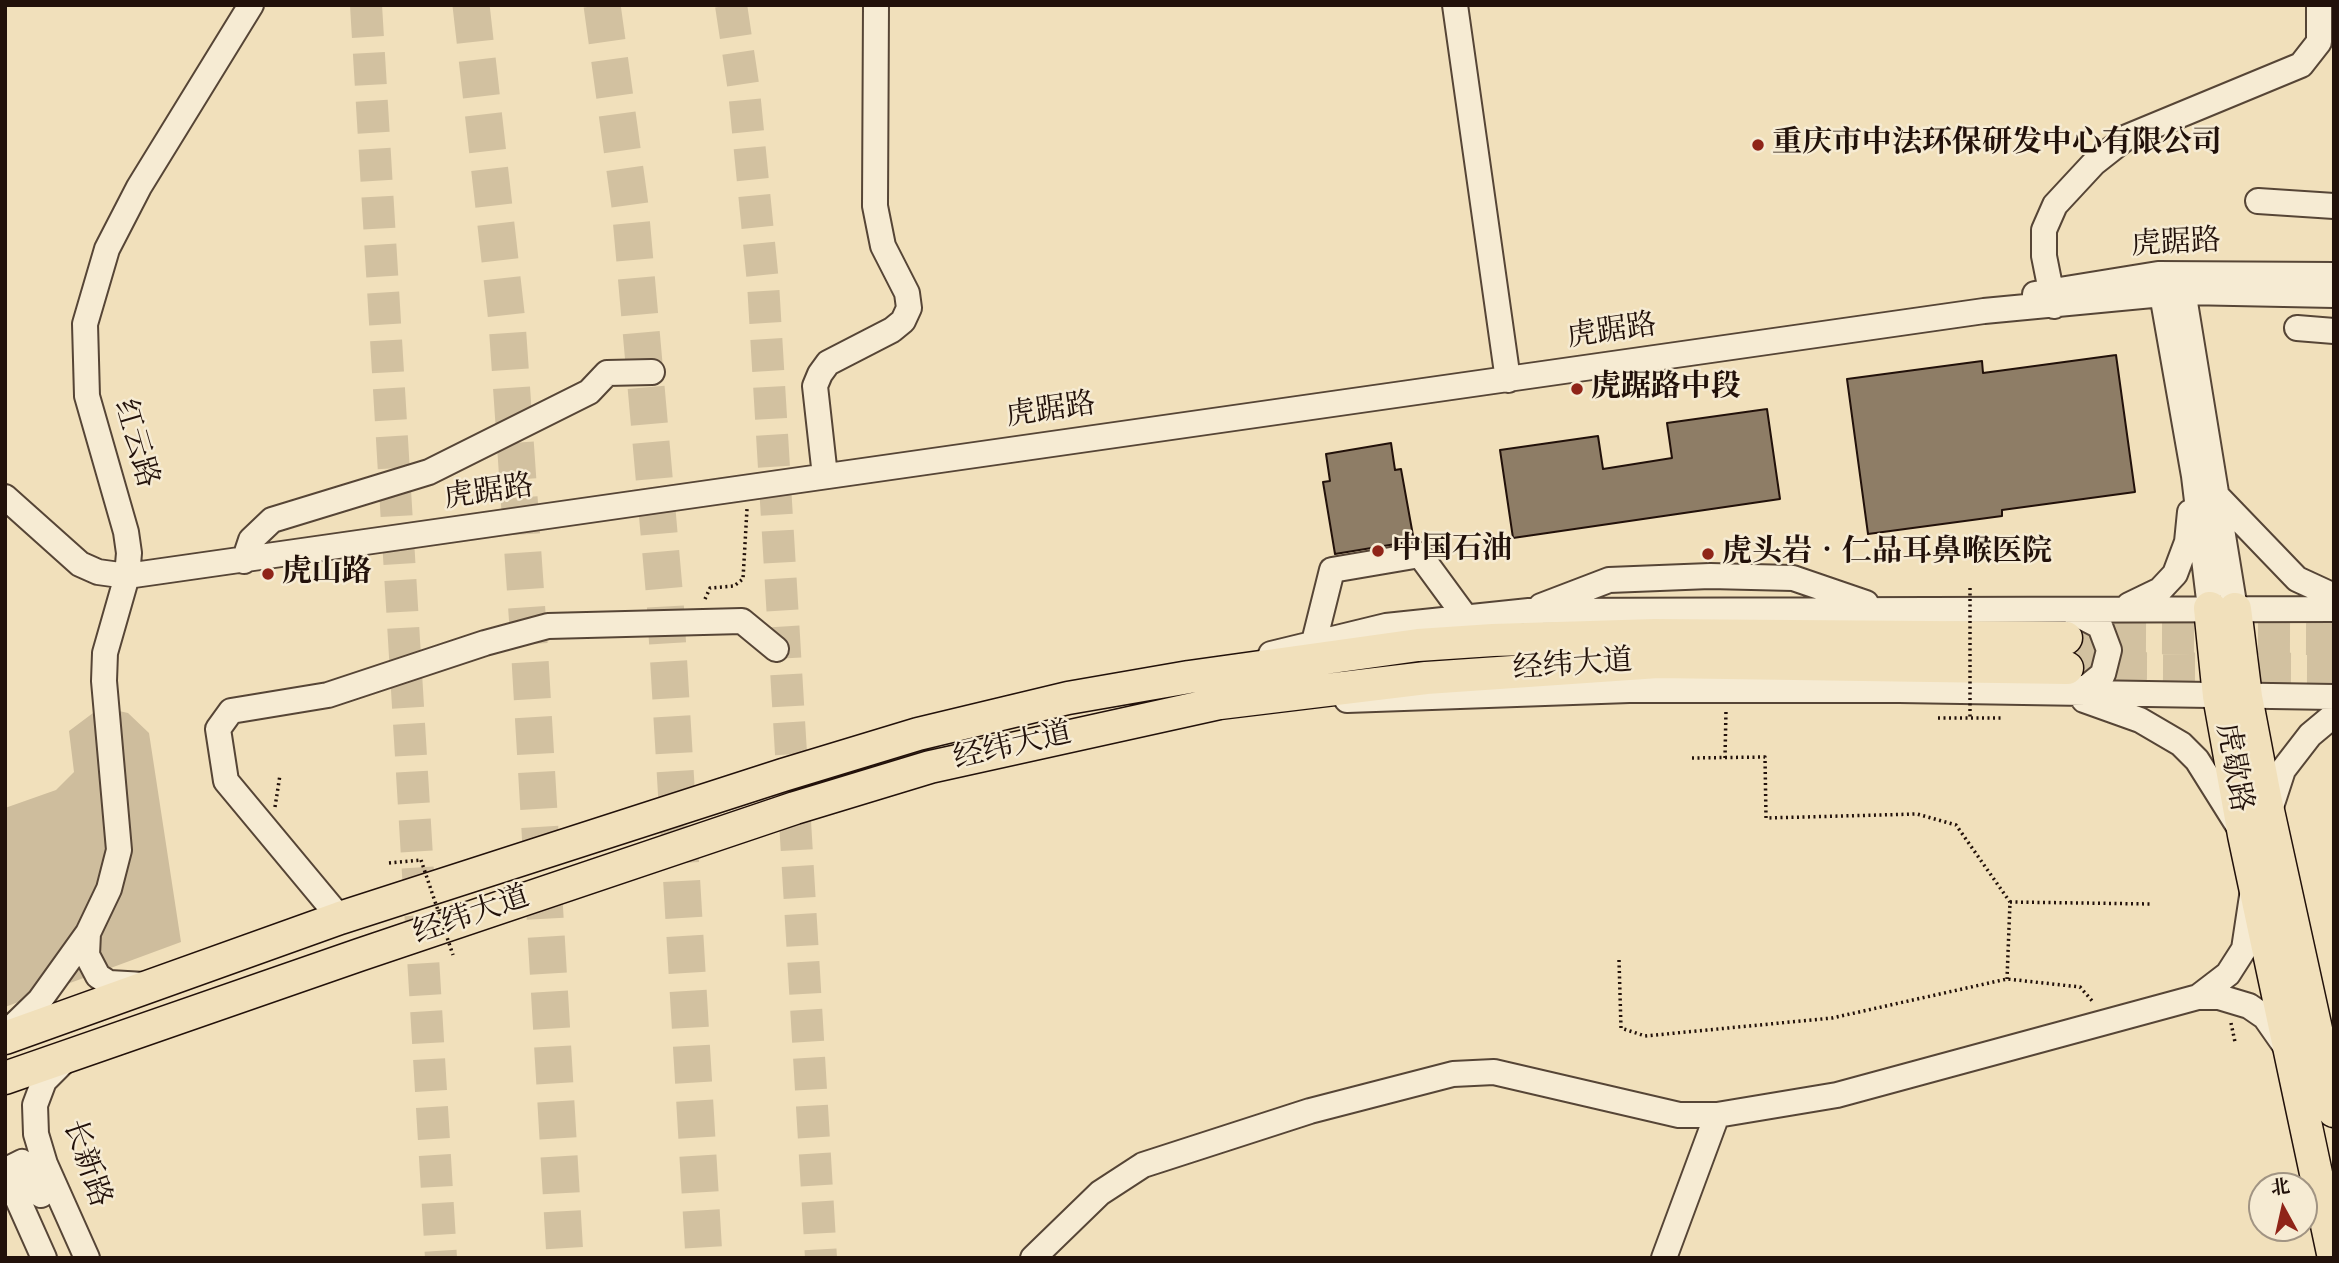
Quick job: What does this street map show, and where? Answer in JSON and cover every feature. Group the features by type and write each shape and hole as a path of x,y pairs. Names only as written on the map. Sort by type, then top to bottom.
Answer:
{"main road":[{"name":"虎歇路","path":"2223,608 2244,835 2334,1258"},
{"name":"经纬大道","path":"5,1036 340,918 918,734 1068,698 1189,677 1418,645 1493,640 1655,635 2067,653"},
{"name":"经纬大道","path":"5,1078 359,954 795,808 930,767 1220,703 1426,678 1658,662 2067,653"},
{"name":"虎歇路","path":"2233,696 2269,814 2333,1107"}],"street":[{"name":"红云路","path":"5,1036 40,1000 88,933 109,889 119,849 104,681 105,653 127,576 126,532 87,396 85,324 107,248 132,199 251,5"},
{"path":"825,476 815,386 820,374 828,363 892,330 903,321 909,308 907,293 883,246 875,206 876,5"},
{"path":"1455,5 1508,380"},
{"path":"2052,298 2044,256 2044,230 2055,205 2094,163 2127,137 2301,65 2319,42 2319,5"},
{"path":"2258,201 2334,206"},
{"name":"虎踞路","path":"127,576 1508,380 2052,298 2171,283 2334,275"},
{"name":"虎踞路","path":"2171,283 2334,295"},
{"name":"虎歇路","path":"2171,283 2194,477 2223,608"},
{"name":"虎歇路","path":"2171,283 2219,498 2223,608"},
{"path":"2297,328 2334,331"},
{"path":"244,561 251,540 272,520 429,472 589,392 607,373 652,372"},
{"path":"2067,653 2122,609 2160,590 2175,575 2187,542 2194,477"},
{"path":"5,497 80,564 98,572 127,576"},
{"path":"2219,498 2297,579 2334,596"},
{"path":"1314,642 1332,570 1420,555 1464,615"},
{"path":"1529,611 1609,580 1710,576 1793,578 1880,608 2233,696 2334,697"},
{"path":"1189,677 1362,630 1464,615 1529,611 1880,608"},
{"path":"2122,609 2334,609"},
{"path":"340,918 226,781 218,729 231,711 328,695 485,643 548,626 742,621 776,649"},
{"path":"2067,653 2140,720 2181,744 2197,760 2244,835"},
{"path":"2269,814 2283,770 2310,735 2334,715"},
{"path":"2198,998 2228,974 2244,949 2255,881"},
{"path":"88,933 87,955 98,976 122,985 153,985"},
{"path":"1033,1258 1100,1193 1143,1165 1310,1111 1453,1074 1494,1072 1679,1115 1717,1115 1837,1095 2110,1020 2198,998 2219,997 2249,1006 2265,1017 2293,1057"},
{"name":"长新路","path":"67,1057 44,1081 35,1105 36,1134 45,1164 87,1258"},
{"path":"1664,1258 1717,1115"},
{"path":"44,1258 8,1179 12,1167 25,1163 66,1250 74,1258"}],"path":[{"path":"702,622 705,595 710,588 734,586 743,579 748,488"},
{"path":"1970,588 1970,718"},
{"path":"1725,758 1726,708"},
{"path":"1938,718 2003,718"},
{"path":"1692,758 1765,757 1766,818 1917,814 1956,825 2010,902 2007,979"},
{"path":"390,863 421,860 453,955"},
{"path":"2010,902 2151,904"},
{"path":"1619,960 1621,1028 1645,1036 1832,1018 2007,979 2080,986 2110,1020"}],"shaded area":[{"path":"101,707 128,713 149,733 181,942 5,1007 5,808 56,790 74,772 69,731"}],"building":[{"path":"2116,355 2135,492 2002,510 2002,516 1868,534 1847,379 1982,361 1983,373"},
{"path":"1767,409 1780,499 1513,538 1500,450 1598,436 1603,469 1672,458 1667,423"},
{"path":"1391,443 1395,470 1401,469 1414,541 1335,554 1323,482 1330,481 1326,454"}],"tunnel":[{"path":"366,5 441,1258"},
{"path":"471,5 507,322 529,642 565,1258"},
{"path":"602,5 630,206 665,600 704,1258"},
{"path":"731,5 744,91 763,283 821,1258"},
{"path":"2066,638 2334,639"},
{"path":"2067,668 2334,669"}],"place":[{"name":"重庆市中法环保研发中心有限公司","path":"1758,145"},
{"name":"虎踞路中段","path":"1577,389"},
{"name":"中国石油","path":"1378,551"},
{"name":"虎头岩‧仁品耳鼻喉医院","path":"1708,554"},
{"name":"虎山路","path":"268,574"}]}
